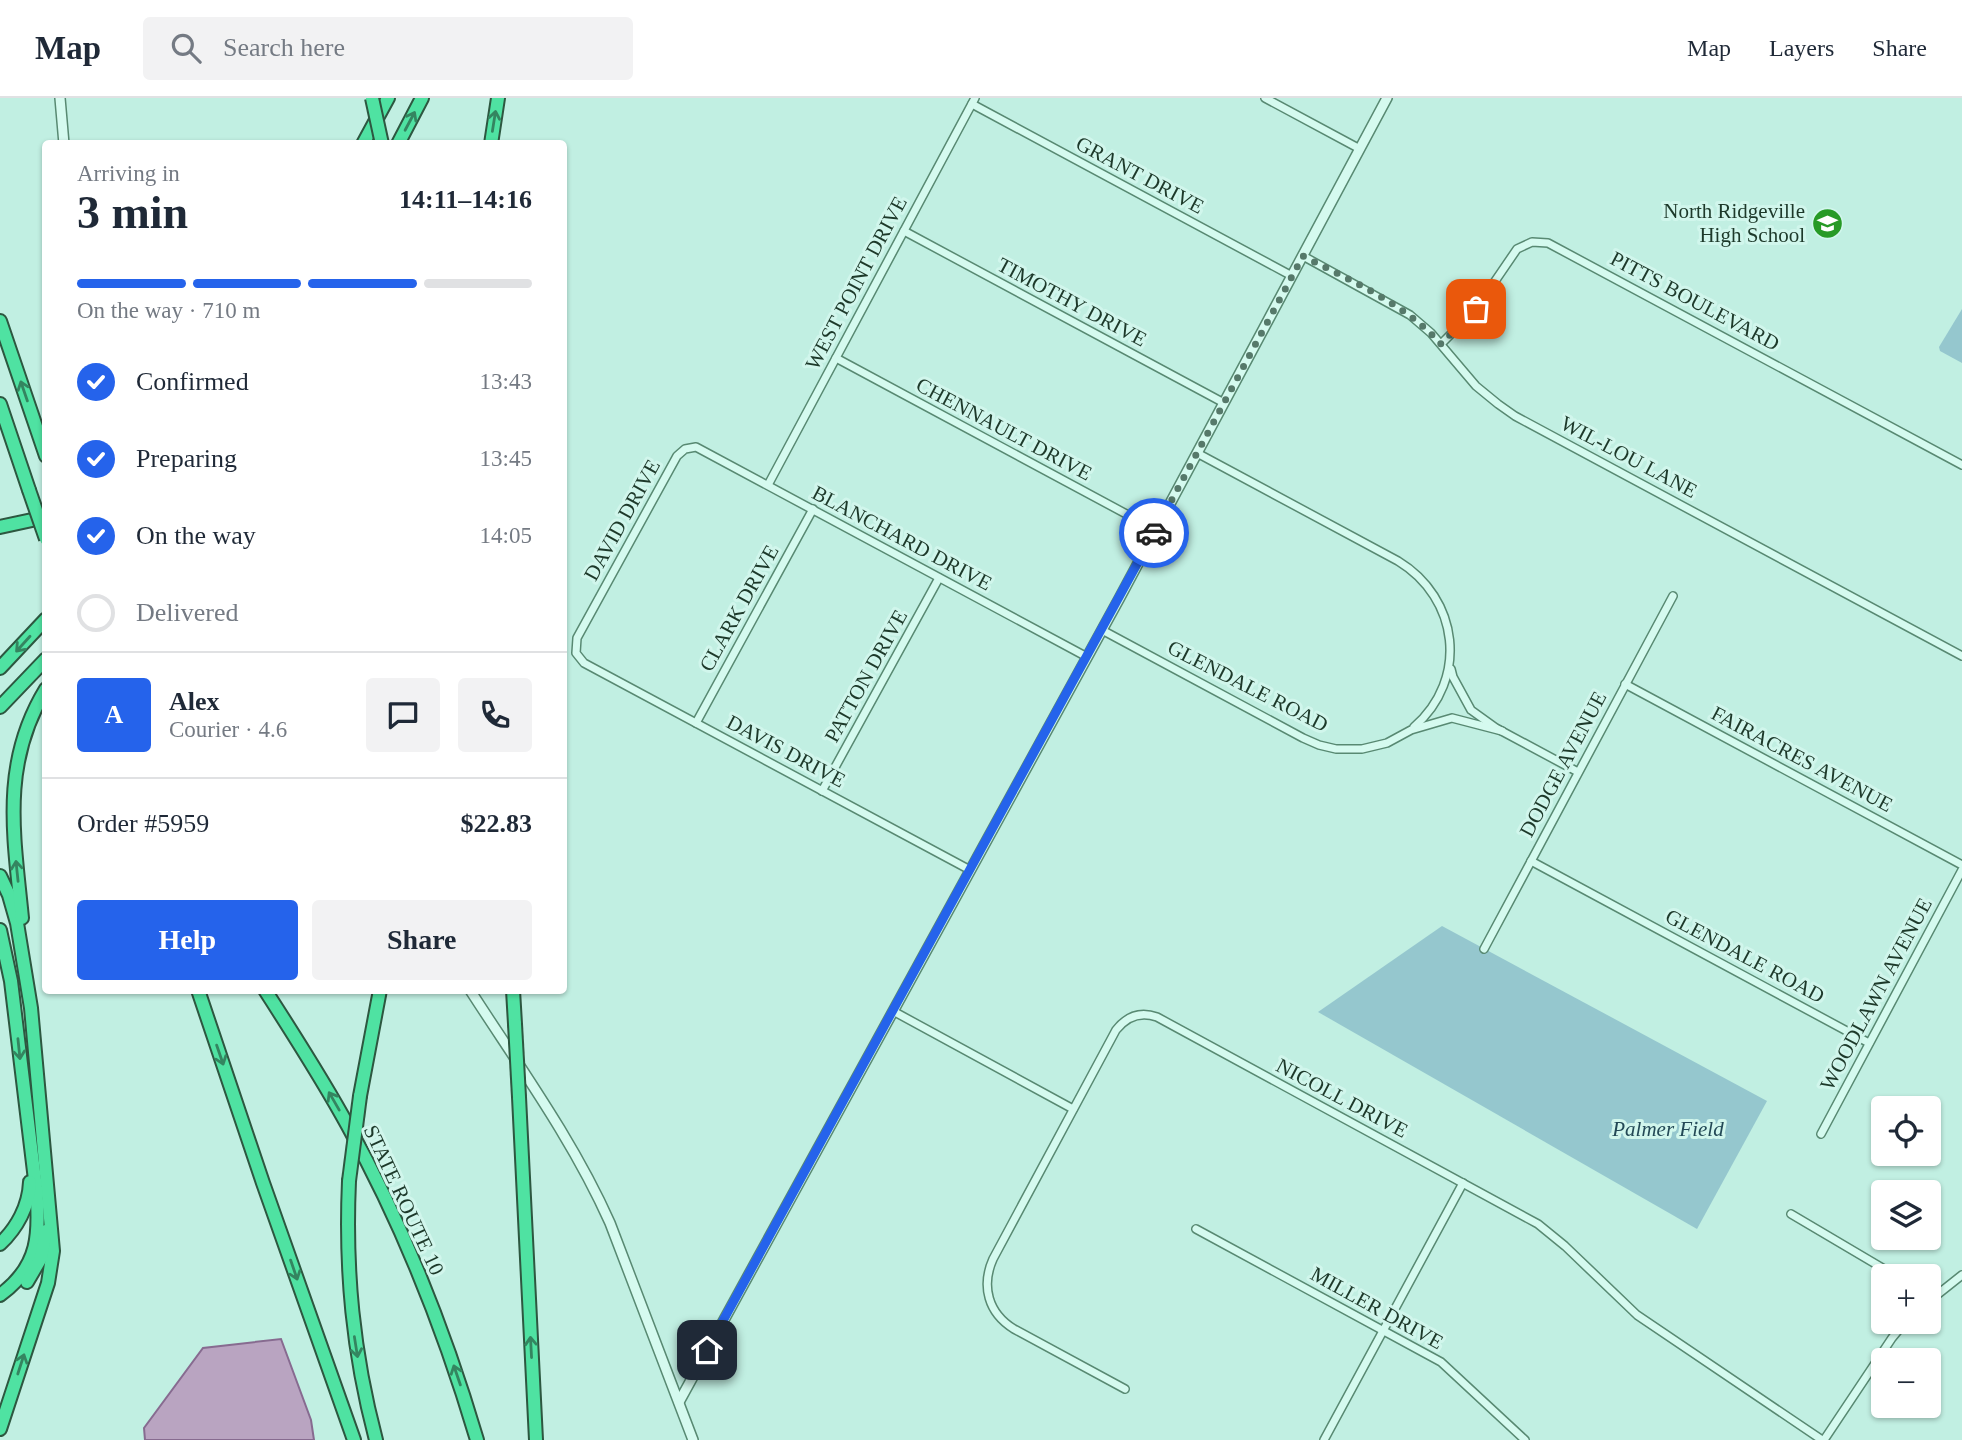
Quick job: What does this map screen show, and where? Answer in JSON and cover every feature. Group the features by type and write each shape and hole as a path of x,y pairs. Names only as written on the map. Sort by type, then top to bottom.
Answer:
{"highway":[{"path":"372,98 381,140"},
{"path":"365,140 388,98"},
{"path":"400,140 422,98"},
{"path":"492,140 498,98"},
{"path":"0,321 42,444"},
{"path":"0,404 42,527"},
{"path":"0,527 42,518"},
{"path":"0,668 42,623"},
{"path":"0,707 42,663"},
{"path":"0,1429 50,1274 53,1244 33,1022 25,964 13,791 26,730 42,697"},
{"path":"0,876 15,913 25,964"},
{"path":"0,890 11,926 11,981"},
{"path":"0,930 11,981 38,1222 32,1257 24,1272 0,1295"},
{"path":"199,994 267,1195 355,1440"},
{"name":"STATE ROUTE 10","path":"268,994 349,1127 410,1253 442,1333 477,1440"},
{"path":"376,1440 361,1377 351,1311 348,1258 349,1181 360,1096 379,994"},
{"path":"513,994 536,1440"},
{"path":"0,1244 19,1221 27,1202 31,1150"},
{"path":"0,1304 25,1284 37,1267 45,1242 47,1199"}],"street":[{"path":"60,98 64,140"},
{"path":"1265,98 1360,149"},
{"path":"678,1402 1087,657 1387,98"},
{"name":"WEST POINT DRIVE","path":"768,485 973,101"},
{"name":"GRANT DRIVE","path":"973,101 1292,276"},
{"name":"TIMOTHY DRIVE","path":"904,231 1224,403"},
{"name":"PITTS BOULEVARD","path":"1441,344 1476,309 1517,249 1532,242 1548,243 1962,465"},
{"name":"WIL-LOU LANE","path":"1303,256 1398,307 1421,323 1482,391 1516,416 1962,656"},
{"name":"CHENNAULT DRIVE","path":"836,358 1156,530"},
{"name":"DAVID DRIVE","path":"584,663 576,653 577,638 677,456 689,447 701,449"},
{"name":"BLANCHARD DRIVE","path":"701,449 1087,657"},
{"path":"1197,453 1413,571 1431,590 1443,613 1450,638 1453,677 1471,710 1502,731 1578,772"},
{"name":"CLARK DRIVE","path":"696,723 813,509"},
{"name":"PATTON DRIVE","path":"822,791 939,578"},
{"name":"DODGE AVENUE","path":"1484,949 1673,596"},
{"name":"GLENDALE ROAD","path":"1102,629 1319,745 1345,749 1371,748 1411,730 1452,718 1502,731"},
{"name":"DAVIS DRIVE","path":"584,663 970,870"},
{"path":"1411,730 1438,697 1450,664"},
{"name":"FAIRACRES AVENUE","path":"1625,684 1962,868"},
{"name":"GLENDALE ROAD","path":"1531,861 1869,1043"},
{"name":"WOODLAWN AVENUE","path":"1821,1134 1962,868"},
{"path":"473,994 576,1154 594,1188 693,1440"},
{"path":"893,1011 1073,1109"},
{"name":"NICOLL DRIVE","path":"1125,1389 1014,1329 1003,1321 992,1307 987,1290 989,1267 1116,1030 1123,1021 1134,1015 1150,1015 1538,1224 1637,1315 1823,1440"},
{"path":"1324,1440 1463,1182"},
{"path":"1791,1214 1876,1264"},
{"name":"MILLER DRIVE","path":"1196,1229 1449,1368 1525,1440"},
{"path":"1941,1290 1962,1275"},
{"path":"1823,1440 1895,1334"}],"green space":[{"path":"1962,309 1962,363 1940,351 1939,347"},
{"name":"Palmer Field","path":"1442,926 1767,1101 1697,1229 1318,1012"}],"shaded area":[{"path":"281,1339 311,1420 314,1440 145,1440 144,1428 203,1348"}],"way so far":[{"path":"1154,533 1303,256 1398,307 1421,323 1441,344 1476,309"}],"place":[{"name":"North Ridgeville High School","path":"1828,223"}],"route":[{"path":"707,1350 1154,533"}]}
